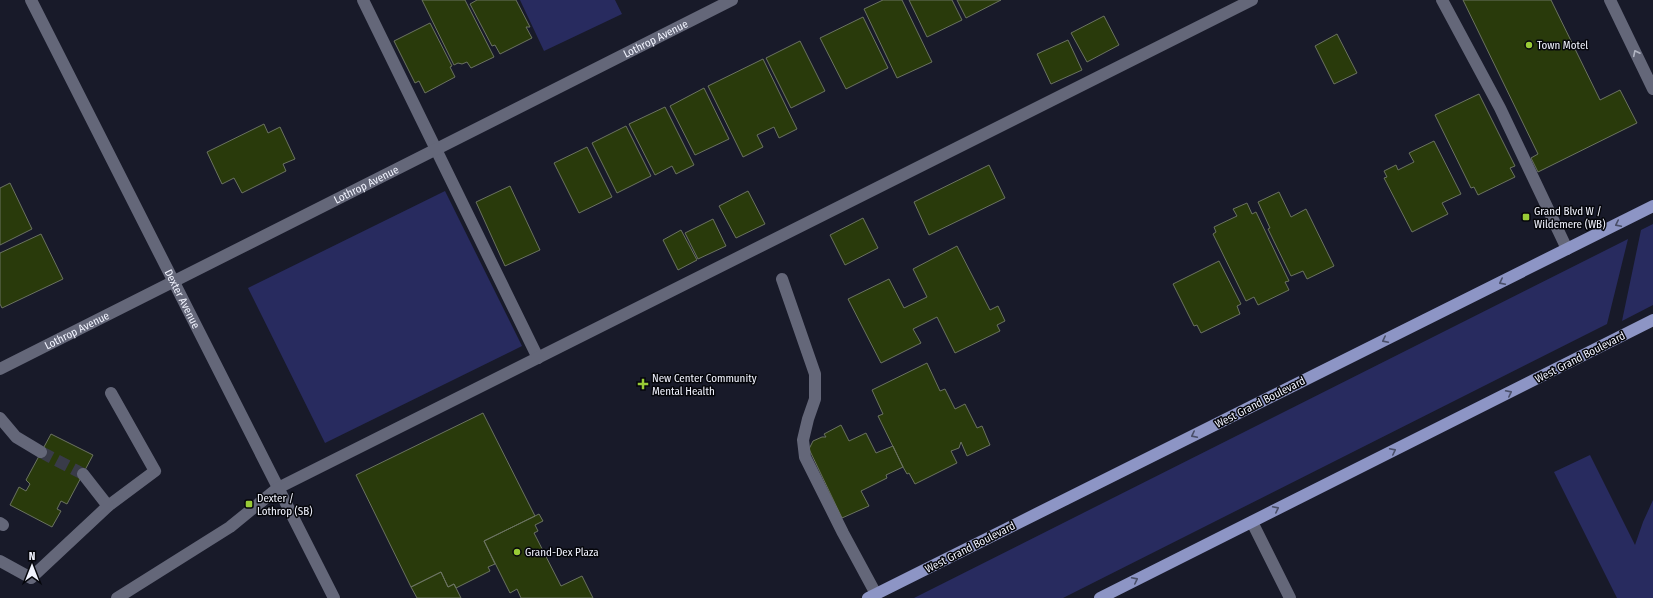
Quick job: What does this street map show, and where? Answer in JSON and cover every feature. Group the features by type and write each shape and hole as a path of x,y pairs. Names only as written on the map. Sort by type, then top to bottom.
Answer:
{"main road":[{"name":"West Grand Boulevard","path":"872,596 1653,206"},
{"name":"West Grand Boulevard","path":"1100,598 1653,320"}],"street":[{"name":"Dexter Avenue","path":"31,0 334,598"},
{"path":"363,0 538,358"},
{"name":"Lothrop Avenue","path":"0,369 732,0"},
{"path":"117,598 230,527 278,488 1252,0"},
{"path":"1442,0 1500,108 1567,249"},
{"path":"1610,0 1653,88"},
{"path":"782,278 815,374 815,399 803,440 804,457 843,533 872,596"},
{"path":"0,561 31,578 108,506 155,471 112,393"},
{"path":"0,418 16,437 41,452"},
{"path":"83,474 108,506"},
{"path":"1252,522 1290,598"}],"shaded area":[{"path":"520,0 615,0 622,14 544,51"},
{"path":"445,191 522,346 325,443 248,288"},
{"path":"1653,224 1653,305 1622,321 1641,230"},
{"path":"1628,239 1607,324 1063,598 914,598"},
{"path":"1590,455 1635,545 1653,500 1653,598 1617,598 1554,472"}],"building":[{"path":"422,0 465,0 494,57 471,68 467,62 454,65"},
{"path":"477,0 516,0 530,27 526,27 532,38 500,54 495,45 492,46 470,4"},
{"path":"883,0 902,0 932,62 897,78 864,9"},
{"path":"909,0 952,0 962,20 927,37"},
{"path":"957,0 1001,0 966,18"},
{"name":"Town Motel","path":"1463,0 1551,0 1600,100 1620,90 1637,123 1538,172 1531,158 1538,154"},
{"path":"1104,16 1119,45 1087,62 1071,33"},
{"path":"863,17 888,68 846,89 820,38"},
{"path":"430,23 452,66 450,67 455,77 425,93 419,81 415,83 394,41"},
{"path":"1337,34 1357,73 1334,84 1315,46"},
{"path":"1068,40 1082,70 1051,84 1037,54"},
{"path":"800,41 825,91 791,108 766,58"},
{"path":"763,59 797,129 779,138 774,127 757,135 763,147 743,157 708,86"},
{"path":"704,88 729,139 695,155 670,106"},
{"path":"1479,94 1515,166 1510,168 1515,177 1478,195 1474,187 1471,188 1435,115"},
{"path":"665,107 694,165 676,174 672,166 655,175 629,124"},
{"path":"264,124 268,133 280,127 295,159 283,164 286,171 242,193 234,178 222,184 207,152"},
{"path":"626,126 651,176 617,193 592,143"},
{"path":"1434,141 1461,194 1442,203 1448,214 1412,232 1384,178 1387,177 1384,171 1396,165 1398,170 1414,162 1409,153"},
{"path":"587,147 612,197 579,213 554,163"},
{"path":"989,165 1005,198 929,235 914,202"},
{"path":"10,183 32,229 0,245 0,188"},
{"path":"510,186 540,250 505,266 476,202"},
{"path":"748,191 765,224 736,238 719,206"},
{"path":"1279,192 1291,217 1306,209 1334,266 1307,279 1303,271 1291,276 1268,229 1270,228 1258,202"},
{"path":"1247,203 1252,214 1256,212 1289,281 1285,282 1289,290 1258,305 1254,297 1246,301 1213,234 1216,232 1214,227 1237,216 1233,209"},
{"path":"863,218 878,248 845,265 830,235"},
{"path":"713,219 726,246 698,259 685,233"},
{"path":"681,230 697,260 678,270 663,240"},
{"path":"41,234 63,279 2,308 0,304 0,253"},
{"path":"957,246 990,310 998,306 1005,321 997,325 1000,331 955,353 937,317 913,329 921,343 881,363 848,299 889,279 904,308 927,297 913,269"},
{"path":"1219,261 1241,304 1237,306 1240,314 1201,333 1197,325 1194,326 1173,284"},
{"path":"927,363 940,391 945,389 955,409 965,404 977,428 982,426 990,445 967,456 961,442 959,448 951,451 957,463 915,484 909,473 907,474 903,467 878,416 883,414 872,390"},
{"path":"483,413 535,516 484,541 495,564 488,567 490,571 456,588 454,584 448,587 441,572 411,587 356,475"},
{"path":"841,425 849,441 866,433 876,453 893,446 903,467 886,475 887,478 861,491 869,506 842,518 809,449 813,441 826,437 824,434"},
{"path":"51,434 93,455 67,504 61,501 57,509 61,511 52,527 10,505 19,487 26,491 30,484 26,480"},
{"name":"Grand-Dex Plaza","path":"539,514 543,521 535,525 538,531 534,533 561,586 582,576 593,598 521,598 517,589 510,593 484,541"},
{"path":"441,572 448,587 454,584 461,598 417,598 411,587"}],"tunnel":[{"path":"41,452 83,474"}],"place":[{"name":"Town Motel","path":"1529,45"},
{"name":"Grand Blvd W / Wildemere (WB)","path":"1526,217"},
{"name":"New Center Community Mental Health","path":"643,384"},
{"name":"Dexter / Lothrop (SB)","path":"249,504"},
{"name":"Grand-Dex Plaza","path":"517,552"}]}
